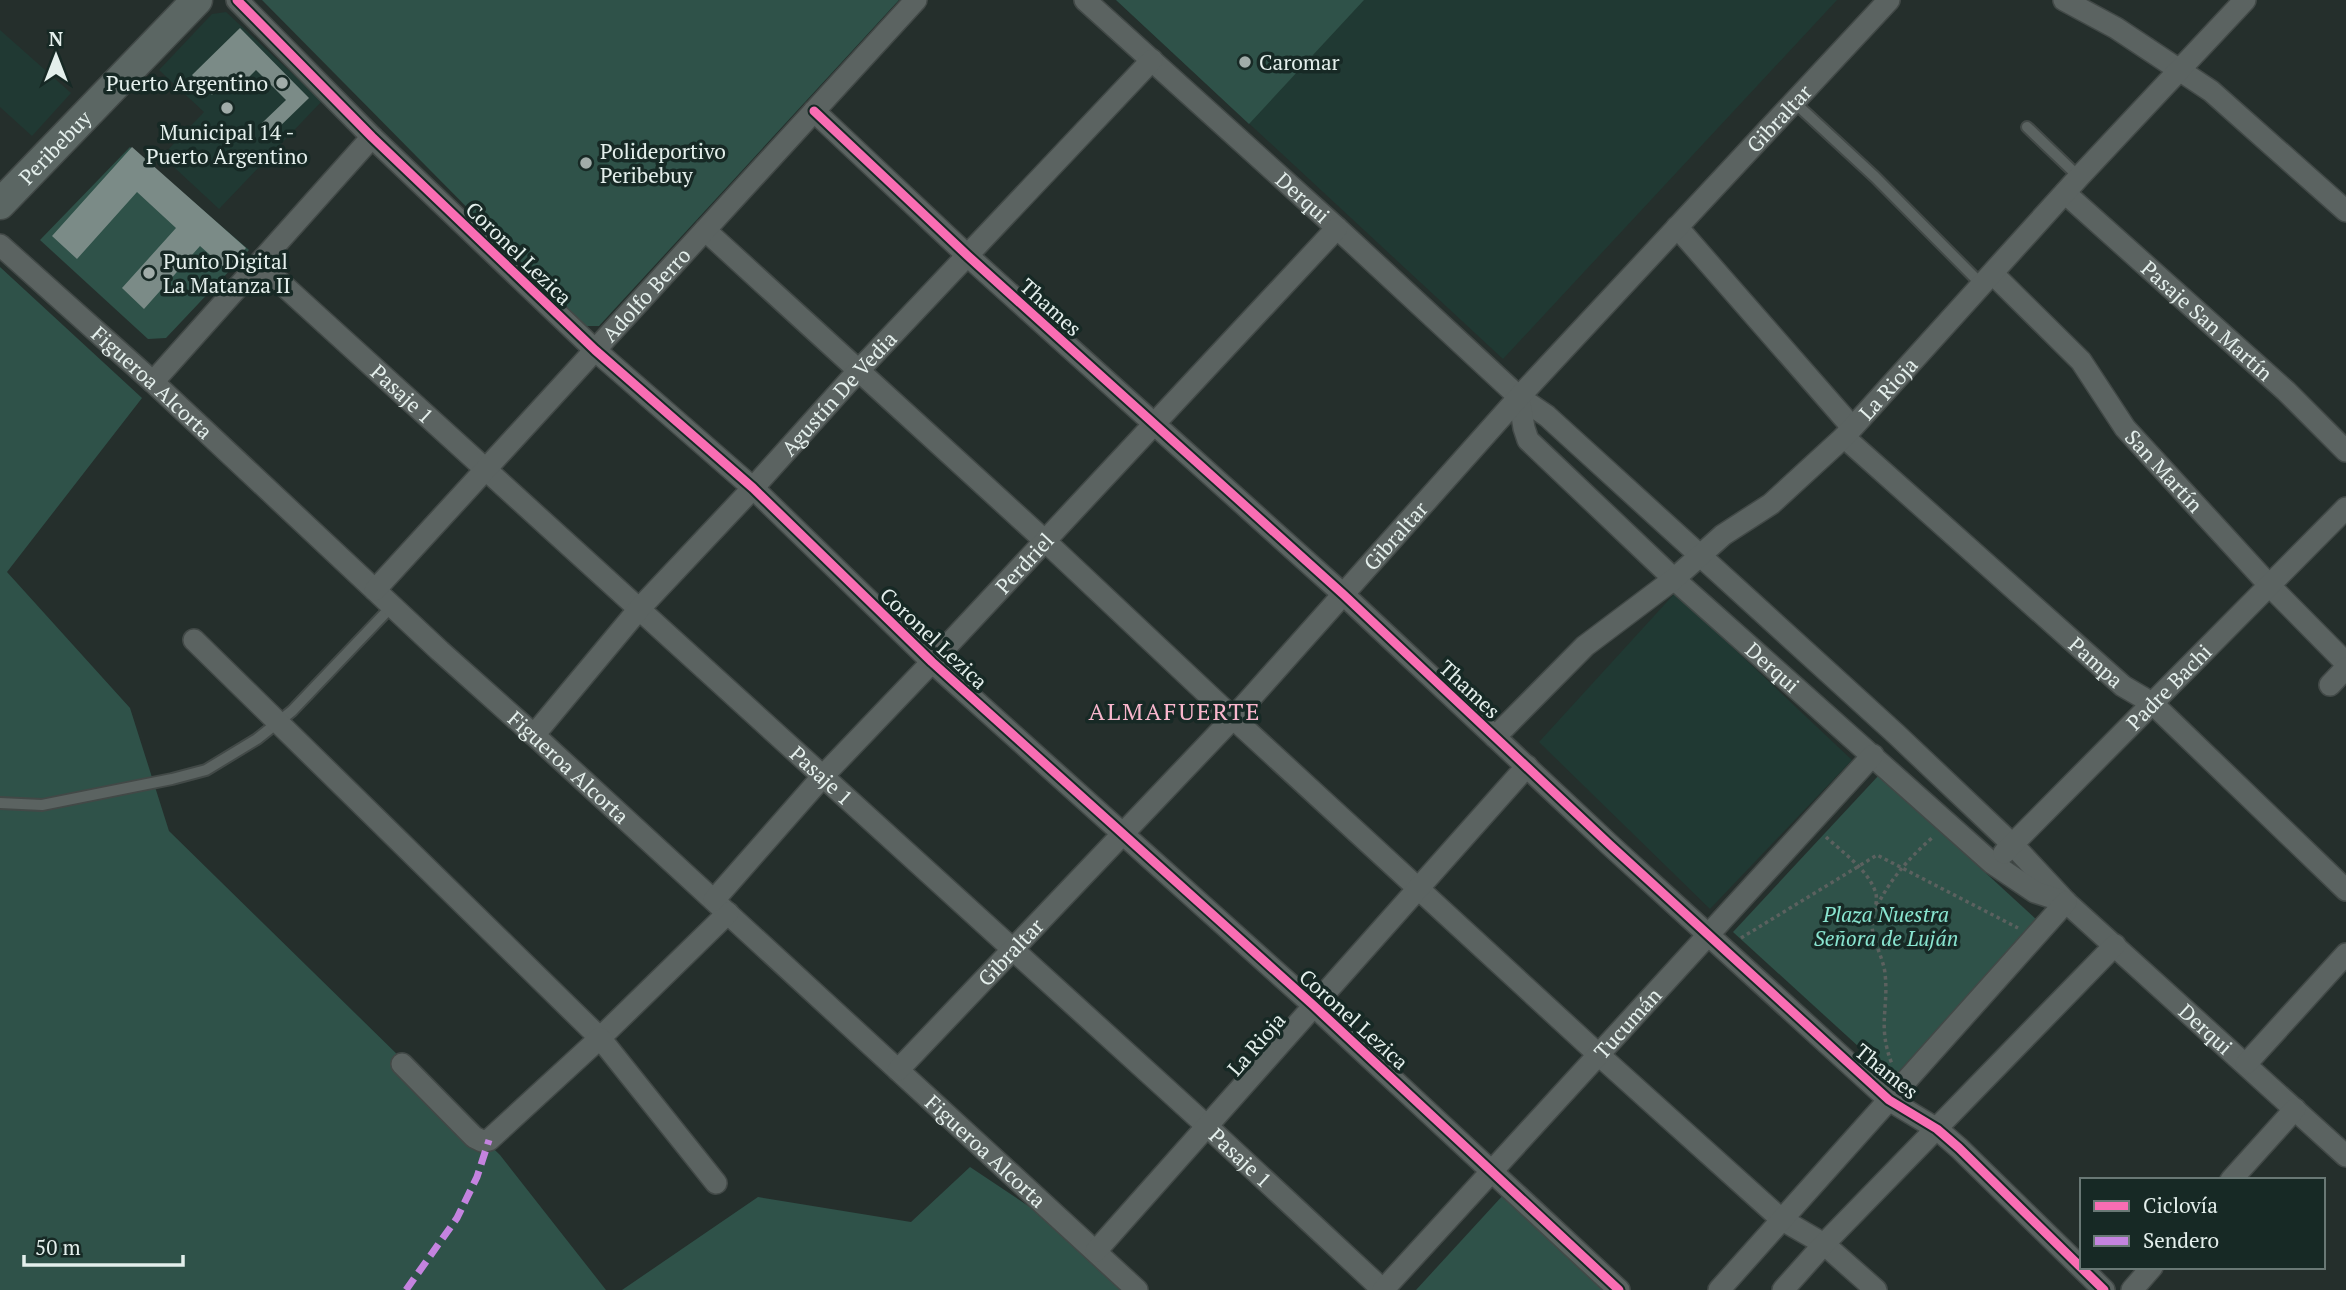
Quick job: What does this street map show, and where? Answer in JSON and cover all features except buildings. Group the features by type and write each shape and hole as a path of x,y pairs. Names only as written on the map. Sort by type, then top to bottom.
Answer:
{"street":[{"name":"Peribebuy","path":"0,204 197,0"},
{"name":"Coronel Lezica","path":"237,0 372,137 595,350 753,488 932,662 1313,1005 1619,1290"},
{"name":"Adolfo Berro","path":"375,590 916,0"},
{"name":"Derqui","path":"1085,0 1519,397 1546,416 1896,734 2014,846 2066,902 2346,1156"},
{"name":"Gibraltar","path":"898,1070 1233,718 1519,397 1889,0"},
{"path":"2064,0 2116,28 2233,108 2346,211"},
{"name":"La Rioja","path":"1495,737 1586,646 1674,579 1723,535 1771,504 1848,432 2072,185 2245,0"},
{"name":"Agustín De Vedia","path":"534,735 639,609 859,370 1152,60"},
{"name":"Thames","path":"814,111 968,256 1344,595 1717,941 1937,1129 2080,1267"},
{"path":"153,382 372,137"},
{"name":"Pasaje San Martín","path":"2072,185 2346,451"},
{"name":"Pampa","path":"1677,227 1848,432 2123,686 2152,703 2346,890"},
{"name":"Perdriel","path":"402,1064 474,1136 482,1141 489,1140 600,1038 721,907 823,776 1337,228"},
{"path":"705,230 1599,1055 1781,1219 1824,1244 1876,1290"},
{"name":"Figueroa Alcorta","path":"0,245 153,382 392,606 1137,1290"},
{"name":"Pasaje 1","path":"259,263 1208,1127 1383,1290"},
{"name":"San Martín","path":"1987,279 2081,361 2125,428 2346,665"},
{"name":"Derqui","path":"1519,397 1528,440 1674,579 1992,863 2035,892 2066,902"},
{"name":"Padre Bachi","path":"1992,863 2014,846 2346,508"},
{"path":"194,640 600,1038 716,1183"},
{"path":"2330,685 2346,665"},
{"name":"Tucumán","path":"1383,1290 1599,1055 1717,941 1812,823 1873,755"},
{"name":"La Rioja","path":"1096,1251 1527,766"},
{"path":"1719,1290 2066,902"},
{"path":"1783,1290 1824,1244 2115,945"},
{"path":"2246,1063 2346,954"},
{"path":"2233,1178 2295,1109"},
{"name":"Thames","path":"2082,1269 2104,1290"},
{"path":"2132,1290 2150,1269"}],"lane":[{"path":"1794,102 1987,279"},
{"path":"2027,127 2072,185"},
{"path":"0,803 42,805 172,779 206,769 257,739 292,711 392,606"}],"path":[{"path":"1812,823 1872,885 1876,895 1876,908"},
{"path":"1894,1093 1884,1041 1885,974 1881,954 1873,936 1872,922 1885,890 1901,868 1948,823"},
{"path":"1717,941 1877,855 2035,936"}],"shaded area":[{"path":"1116,0 1837,0 1503,359"},
{"path":"226,12 322,101 219,209 162,156 204,112 159,70 212,14"},
{"path":"0,30 71,93 32,136 0,107"},
{"path":"1675,593 1852,760 1710,909 1539,742"}],"green space":[{"name":"Polideportivo Peribebuy","path":"262,0 899,0 599,326 584,326"},
{"name":"Caromar","path":"1116,0 1364,0 1249,124"},
{"path":"130,147 249,250 166,338 148,339 40,240"},
{"path":"0,267 142,398 7,572 130,708 169,831 500,1155 606,1290 0,1290"},
{"name":"Plaza Nuestra Señora de Luján","path":"1879,775 2038,921 1893,1078 1733,932"},
{"path":"970,1167 1096,1251 1137,1290 622,1290 758,1197 911,1222"},
{"path":"1505,1193 1612,1290 1416,1290"}],"marked path":[{"path":"406,1290 457,1218 477,1177 489,1140"}],"cycle path":[{"path":"237,0 372,137 595,350 753,488 932,662 1313,1005 1619,1290"},
{"path":"814,111 968,256 1344,595 1610,845 1889,1100 1937,1129 1959,1148 2080,1266"},
{"path":"2083,1269 2104,1290"}],"place":[{"name":"Caromar","path":"1245,62"},
{"name":"Puerto Argentino","path":"282,83"},
{"name":"Municipal 14 - Puerto Argentino","path":"227,108"},
{"name":"Polideportivo Peribebuy","path":"586,163"},
{"name":"Punto Digital La Matanza II","path":"149,273"}],"district":[{"name":"ALMAFUERTE","path":"1175,711"}]}
